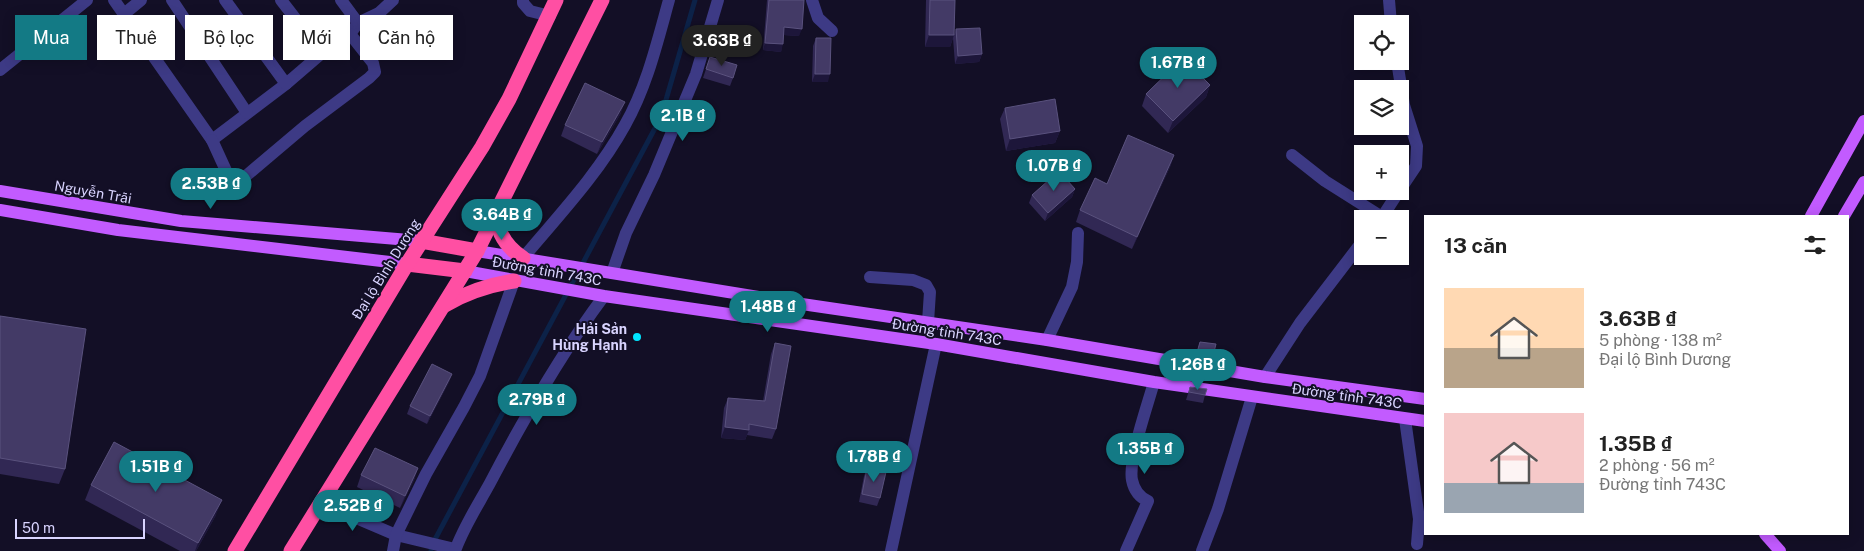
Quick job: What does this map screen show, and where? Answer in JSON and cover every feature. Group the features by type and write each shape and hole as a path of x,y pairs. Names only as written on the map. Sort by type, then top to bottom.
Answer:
{"highway":[{"name":"Đại lộ Bình Dương","path":"235,551 421,241 482,147 509,99 556,0"},
{"path":"292,551 477,251 602,0"},
{"path":"496,213 502,237 507,246 523,258"},
{"path":"421,241 477,251"},
{"path":"407,264 465,271"},
{"path":"444,306 475,290 494,284 514,281"}],"main road":[{"path":"1812,215 1864,121"},
{"path":"1845,215 1864,182"},
{"name":"Nguyễn Trãi","path":"0,191 181,221 421,241"},
{"path":"0,210 118,230 407,264"},
{"name":"Đường tỉnh 743C","path":"477,251 795,303 1047,340 1264,377 1424,398"},
{"name":"Đường tỉnh 743C","path":"465,271 604,296 936,344 1252,398 1424,422"},
{"path":"934,323 936,344"},
{"path":"1766,535 1780,551"}],"street":[{"path":"0,70 87,0"},
{"path":"114,0 212,140 228,175 237,179 247,175 305,126 375,72 373,63 341,0"},
{"path":"124,14 141,0"},
{"path":"172,0 247,113"},
{"path":"226,0 286,84"},
{"path":"281,0 293,15"},
{"path":"350,31 379,13 393,0"},
{"path":"523,0 523,3 530,11 550,16"},
{"path":"523,258 595,173 626,125 648,75 670,0"},
{"path":"612,273 626,233 654,175 696,74 718,0"},
{"path":"812,0 818,18 832,31"},
{"path":"1389,0 1390,15"},
{"path":"212,140 286,84 313,60"},
{"path":"1398,70 1404,105 1417,146 1416,166 1409,177"},
{"path":"1292,155 1325,181 1369,210"},
{"path":"1047,340 1072,288 1077,262 1078,233"},
{"path":"1264,377 1300,323 1354,252"},
{"path":"870,277 913,280 926,285 930,292 934,323"},
{"path":"393,551 396,535 426,474 480,376 514,281"},
{"path":"321,503 396,535 455,550 547,379 604,296"},
{"path":"891,551 936,344"},
{"path":"1126,551 1148,501 1137,493 1132,483 1131,475 1135,448 1154,382"},
{"path":"1202,551 1218,509 1252,398"},
{"path":"1405,419 1419,519 1417,544"}],"building":[{"path":"769,0 804,0 802,29 784,27 783,44 765,43"},
{"path":"930,0 955,0 954,35 929,35"},
{"path":"980,28 982,54 958,56 956,29"},
{"path":"816,38 831,38 830,74 815,74"},
{"path":"710,57 737,65 733,78 706,69"},
{"path":"1183,58 1210,85 1173,121 1146,94"},
{"path":"585,83 625,102 602,142 565,125"},
{"path":"1055,99 1060,131 1010,139 1005,108"},
{"path":"1128,135 1174,155 1137,237 1080,210 1095,178 1107,184"},
{"path":"1059,171 1075,189 1048,213 1032,195"},
{"path":"0,316 86,329 65,469 0,458"},
{"path":"1200,342 1216,344 1214,352 1198,349"},
{"path":"775,343 791,346 776,429 749,424 749,430 725,427 728,398 765,401"},
{"path":"432,364 452,374 430,416 410,406"},
{"path":"1195,365 1211,367 1210,373 1193,371"},
{"path":"1190,387 1207,389 1205,395 1189,392"},
{"path":"114,442 222,500 198,543 91,485"},
{"path":"375,448 418,468 405,496 361,475"},
{"path":"867,468 886,472 880,498 862,494"}],"waterway":[{"path":"431,551 432,545 661,117 695,0"}],"place":[{"name":"Hải Sản Hùng Hạnh","path":"637,337"}]}
